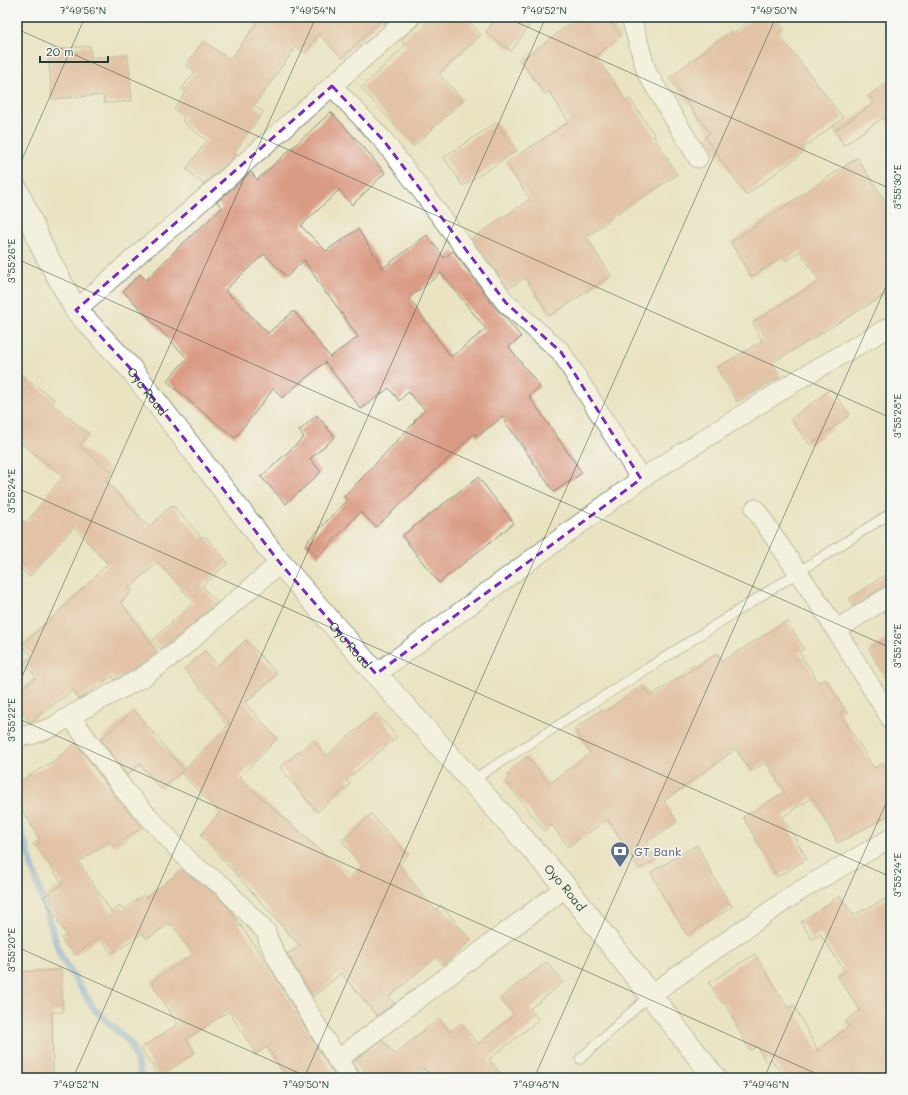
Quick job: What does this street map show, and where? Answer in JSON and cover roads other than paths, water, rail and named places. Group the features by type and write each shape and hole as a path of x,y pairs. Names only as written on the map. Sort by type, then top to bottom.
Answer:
{"highway":[{"name":"Oyo Road","path":"17,190 43,249 76,310 130,368 280,563 376,674 566,887 715,1078"}],"street":[{"path":"76,310 410,17"},
{"path":"631,17 648,73 698,158"},
{"path":"332,86 384,141 506,303 560,352 641,479"},
{"path":"376,674 641,479 796,381 891,326"},
{"path":"754,509 836,630 891,719"},
{"path":"17,737 30,735 53,726 143,678 178,651 280,563"},
{"path":"836,630 891,595"},
{"path":"70,716 125,791 193,865 224,887 266,932 280,962 337,1060 350,1078"},
{"path":"650,995 796,893 891,838"},
{"path":"337,1060 566,887"}],"lane":[{"path":"471,781 891,513"},
{"path":"580,1059 650,995"}],"waterway":[{"path":"17,818 60,955 94,1009 131,1044 142,1078"}],"place":[{"name":"GT Bank","path":"620,868"}]}
